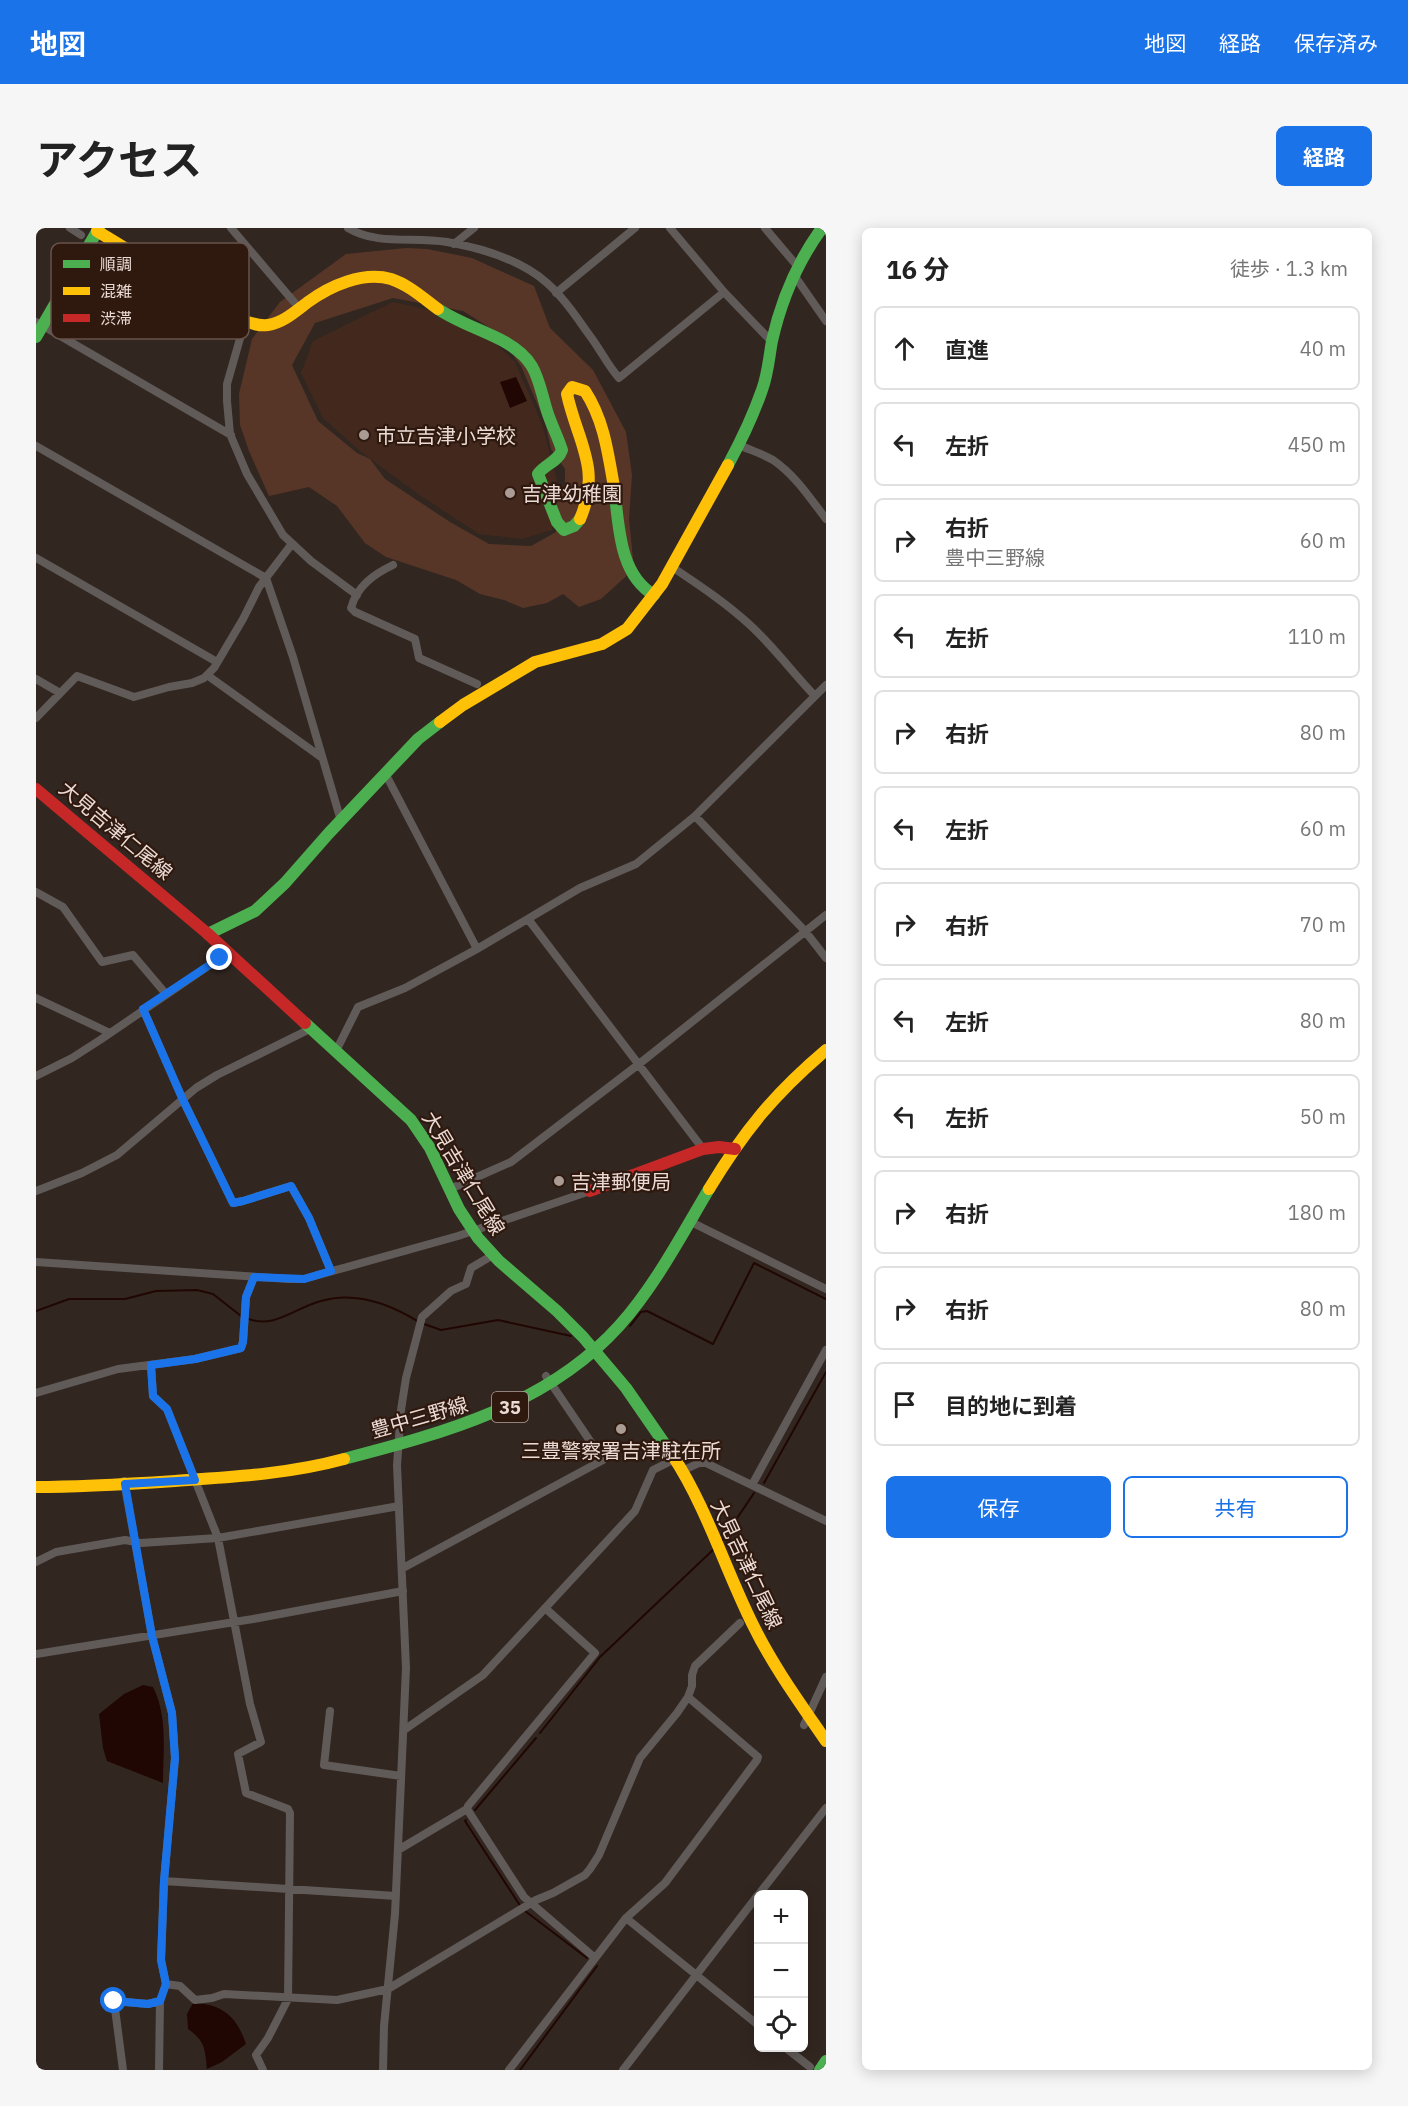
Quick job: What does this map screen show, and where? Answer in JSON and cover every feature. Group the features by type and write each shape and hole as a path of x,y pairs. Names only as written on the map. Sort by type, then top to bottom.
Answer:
{"street":[{"path":"70,228 81,234"},
{"path":"231,228 244,243"},
{"path":"348,228 362,236 442,241 498,256 526,268 569,307 619,378 724,292"},
{"path":"454,244 474,228"},
{"path":"556,293 635,228"},
{"path":"670,228 724,292 772,342"},
{"path":"765,228 796,271 826,321"},
{"path":"208,934 255,911 285,883 385,772 418,739 463,705 517,672 556,655 602,644 627,629 654,595 672,567 739,445 763,389 771,357 772,342 796,271 822,228"},
{"path":"90,243 98,230 119,243"},
{"path":"249,249 294,302"},
{"path":"249,323 258,326 273,324 336,286 376,276 395,280 420,294 460,322 516,349 533,366 562,450 559,459 540,469 538,474 557,522 564,530 573,529 579,522 587,502 589,487 586,453 567,394 572,387 581,387 596,407 603,429 625,555 637,580 643,588 654,595"},
{"path":"36,337 39,324 51,305"},
{"path":"65,339 231,435"},
{"path":"240,339 228,384 227,401 231,435 271,517 291,545 357,595"},
{"path":"739,445 784,468 799,483 826,519"},
{"path":"36,446 266,578 278,608 341,821"},
{"path":"36,718 77,676 134,697 192,683 207,675 266,578 291,545"},
{"path":"36,558 217,662"},
{"path":"393,565 374,574 357,595 351,608 355,612 415,639 419,658 477,684"},
{"path":"672,567 714,595 750,625 815,696"},
{"path":"207,675 322,757"},
{"path":"36,679 60,693"},
{"path":"336,1051 358,1007 405,988 477,949 580,888 636,864 695,816 826,685"},
{"path":"385,772 477,949"},
{"name":"大見吉津仁尾線","path":"36,789 208,934 411,1120 430,1147 472,1231 493,1255 568,1321 596,1351 652,1424 682,1471 766,1653 806,1720 826,1741"},
{"path":"695,816 805,930 826,958"},
{"path":"36,892 63,907 102,962 133,956 166,994"},
{"path":"450,1189 511,1162 639,1064 826,915"},
{"path":"528,919 703,1149"},
{"path":"36,1076 72,1058 220,958"},
{"path":"36,998 110,1033"},
{"path":"143,1009 183,1100 233,1203 291,1186 309,1218 331,1271"},
{"path":"36,1191 82,1173 117,1155 196,1088 217,1075 312,1028"},
{"name":"豊中三野線","path":"36,1487 124,1481 195,1480 261,1475 300,1469 450,1430 484,1418 531,1396 549,1379 596,1351 640,1298 763,1109 826,1050"},
{"path":"36,1262 304,1279 472,1231 703,1149 719,1146 735,1149"},
{"path":"689,1221 826,1289"},
{"path":"383,2070 384,2026 396,1896 404,1730 406,1668 398,1444 406,1378 422,1317 451,1291 466,1284 471,1268 493,1255"},
{"path":"36,1392 118,1369 195,1359 241,1348 246,1297 254,1277"},
{"path":"752,1485 826,1350"},
{"path":"151,1365 153,1396 167,1409 218,1538 250,1704 261,1742 238,1754 246,1793 288,1809 290,1813 288,1999 268,2038 256,2055 263,2070"},
{"path":"403,1568 603,1460 549,1379"},
{"path":"404,1730 483,1675 635,1511 654,1470 675,1459"},
{"path":"682,1471 699,1463 706,1463 826,1521"},
{"path":"124,1481 151,1634 172,1713 175,1758 164,1881 161,1960 166,1984 160,2001 159,2070"},
{"path":"36,1562 56,1552 125,1540 135,1542 218,1538 399,1506"},
{"path":"36,1654 234,1622 403,1591"},
{"path":"398,1850 467,1809 595,1653 545,1608"},
{"path":"166,1984 180,1986 195,2000 224,1994 338,2000 388,1989 528,1905 585,1875 599,1855 640,1758 688,1697 692,1686 693,1670 699,1660 740,1623"},
{"path":"806,1720 826,1677"},
{"path":"509,2070 626,1918 665,1883 758,1757 688,1697"},
{"path":"330,1711 324,1765 401,1776"},
{"path":"763,1890 826,1808"},
{"path":"467,1809 528,1905 595,1958"},
{"path":"164,1881 396,1896"},
{"path":"623,2070 754,1901"},
{"path":"626,1918 754,2021"},
{"path":"123,2070 114,2001 148,2004 160,2001"},
{"path":"792,2052 815,2068 826,2061"}],"shaded area":[{"path":"406,248 427,249 472,258 534,286 550,328 593,370 626,432 632,475 629,519 634,569 601,599 579,607 563,594 547,603 523,608 480,594 456,580 386,557 365,543 337,506 309,487 269,496 240,425 239,394 252,339 280,302 346,254","holes":["393,298 463,311 495,331 521,366 545,422 551,449 565,469 565,484 556,507 556,532 531,546 489,544 450,522 385,479 370,459 357,453 318,421 292,365 315,323"]},
{"path":"393,302 470,319 515,362 542,424 557,481 552,530 522,539 479,534 421,496 361,452 323,418 301,373 313,341"},
{"path":"516,377 527,401 510,408 500,382"},
{"path":"143,1685 153,1687 161,1710 164,1734 163,1783 107,1761 103,1748 99,1714 124,1694"},
{"path":"193,2003 221,2009 238,2026 246,2044 222,2062 207,2069 203,2046 188,2029 187,2014"}],"waterway":[{"path":"630,1326 641,1312 647,1311 713,1344 754,1263 826,1299"},
{"path":"36,1311 69,1299 125,1299 156,1291 197,1290 213,1294 241,1316"},
{"path":"246,1318 256,1321 275,1320 311,1304 334,1298 347,1298 372,1301 419,1322"},
{"path":"424,1324 441,1330 498,1320 571,1336"},
{"path":"764,1483 826,1372"},
{"path":"721,1542 754,1493"},
{"path":"540,1733 600,1657 715,1548"},
{"path":"475,1810 536,1738"},
{"path":"466,1820 521,1907"},
{"path":"525,1911 587,1958"},
{"path":"520,2070 597,1966"}],"traffic: fast":[{"path":"90,243 99,228"},
{"path":"728,465 762,390 772,341 785,296 805,254 822,228"},
{"path":"438,309 505,342 530,363 535,371 562,450 558,457 538,474 557,522 564,530 574,526 580,519"},
{"path":"36,337 51,311"},
{"path":"614,487 619,531 627,561 642,586 654,595"},
{"path":"208,934 255,911 285,883 418,739 440,722"},
{"path":"305,1023 411,1120 430,1148 459,1209 478,1238 499,1261 557,1311 583,1337 626,1388 673,1456"},
{"path":"344,1459 456,1426 527,1396 560,1376 591,1353 632,1311 667,1260 709,1189"},
{"path":"820,2070 826,2061"}],"traffic: slow":[{"path":"97,231 117,243"},
{"path":"249,322 268,325 279,322 326,291 347,282 369,277 380,277 398,282 438,309"},
{"path":"580,519 589,485 586,455 567,394 572,387 585,391 597,413 614,487"},
{"path":"440,722 463,705 535,662 602,644 627,629 662,584 728,465"},
{"path":"709,1189 761,1114 807,1066 826,1050"},
{"path":"673,1456 696,1496 743,1604 769,1655 826,1741"},
{"path":"36,1487 239,1476 302,1468 344,1459"}],"traffic: jam":[{"path":"36,789 208,934 305,1023"},
{"path":"590,1191 703,1149 719,1147 735,1149"}],"place":[{"name":"市立吉津小学校","path":"364,435"},
{"name":"吉津幼稚園","path":"510,493"},
{"name":"吉津郵便局","path":"559,1181"},
{"name":"三豊警察署吉津駐在所","path":"621,1429"}],"route":[{"path":"114,2001 148,2004 160,2001 166,1984 161,1960 164,1881 175,1758 172,1713 152,1636 125,1484 195,1480 167,1409 153,1396 151,1365 195,1359 241,1348 246,1297 254,1277 304,1279 331,1271 309,1218 291,1186 233,1203 183,1100 143,1009 220,958"}]}
